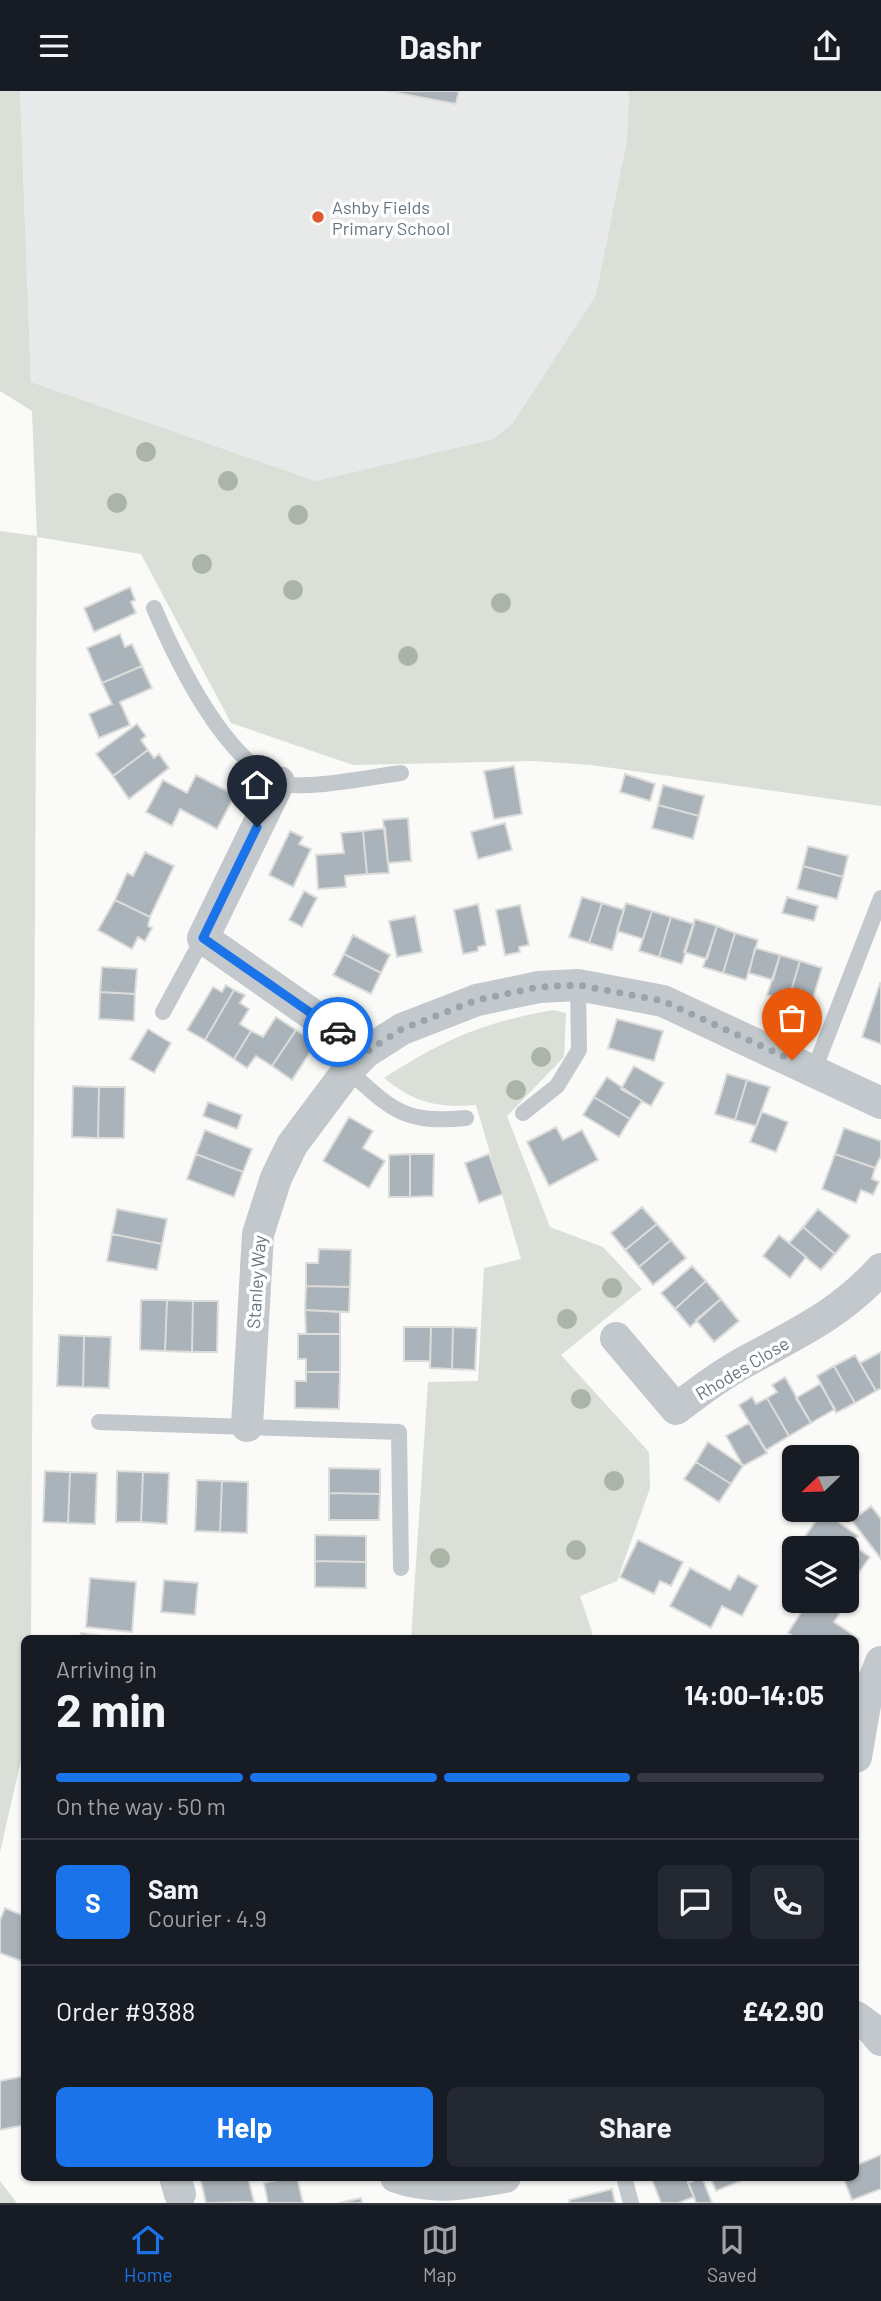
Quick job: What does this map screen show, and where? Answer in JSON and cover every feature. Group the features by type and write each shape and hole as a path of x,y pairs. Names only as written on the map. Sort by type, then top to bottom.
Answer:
{"street":[{"path":"279,782 203,938 357,1061"},
{"name":"Stanley Way","path":"247,1426 258,1234 276,1178 292,1145 357,1061 402,1029 477,1000 539,987 578,985 663,1001 881,1103"},
{"name":"Rhodes Close","path":"616,1338 676,1409 717,1378 813,1327 859,1293 881,1269"},
{"path":"859,1722 861,1698 881,1662"},
{"path":"859,2019 872,2028 881,2040"},
{"path":"412,2189 481,2181"}],"lane":[{"path":"154,608 166,636 235,750 279,782 321,784 401,773"},
{"path":"814,1070 881,898"},
{"path":"163,1012 203,938"},
{"path":"523,1112 557,1086 579,1050 578,985"},
{"path":"357,1061 406,1116 430,1122 466,1118"},
{"path":"99,1422 399,1432 401,1568"},
{"path":"625,2181 631,2203"}],"shaded area":[{"path":"0,91 20,91 31,382 316,481 493,439 512,424 596,295 627,139 629,91 881,91 881,806 591,765 534,761 353,765 231,723 141,554 37,537 31,1635 21,1635 21,1760 0,1852 0,531 37,536 32,411 0,391"},
{"name":"Ashby Fields Primary School","path":"20,91 629,91 627,138 596,295 512,424 493,439 316,481 31,382"},
{"path":"554,1010 566,1013 564,1057 507,1116 550,1227 603,1247 642,1289 561,1355 649,1452 650,1488 617,1581 580,1596 592,1635 411,1635 428,1382 478,1381 484,1268 521,1259 476,1105 450,1106 427,1102 406,1093 384,1078 465,1034"},
{"path":"0,2181 17,2203 0,2203"}],"building":[{"path":"387,91 459,91 456,104"},
{"path":"130,587 135,600 131,602 136,613 94,632 84,608"},
{"path":"120,634 125,647 132,644 142,666 102,683 87,648"},
{"path":"142,666 152,688 120,702 130,725 99,738 89,714 112,704 102,683"},
{"path":"137,724 146,736 141,740 148,750 113,776 96,754"},
{"path":"148,750 154,758 159,754 169,768 129,799 113,776"},
{"path":"514,766 522,814 494,819 484,771"},
{"path":"625,774 655,784 650,801 620,792"},
{"path":"196,775 235,795 217,829 180,809 172,826 146,812 163,780 187,793"},
{"path":"663,785 704,796 699,816 658,805"},
{"path":"658,805 699,816 693,839 652,828"},
{"path":"408,818 411,861 388,863 383,820"},
{"path":"505,823 512,850 478,859 471,832"},
{"path":"385,828 389,873 367,874 363,831"},
{"path":"290,831 303,837 299,844 311,849 293,887 269,875"},
{"path":"363,831 367,874 345,876 346,887 318,889 316,855 344,853 341,833"},
{"path":"808,846 848,856 843,877 803,866"},
{"path":"145,852 174,866 150,917 115,900 127,873 133,876"},
{"path":"803,866 843,877 837,899 797,889"},
{"path":"304,891 317,898 302,927 289,920"},
{"path":"582,897 602,903 589,943 569,937"},
{"path":"787,897 818,906 814,921 782,913"},
{"path":"115,900 150,917 148,926 152,928 145,941 138,937 132,949 98,930"},
{"path":"602,903 624,910 612,950 589,943"},
{"path":"626,903 652,911 643,939 617,931"},
{"path":"478,904 486,945 478,947 478,951 463,954 454,910"},
{"path":"520,905 529,945 519,947 520,952 505,955 496,910"},
{"path":"652,911 671,917 659,957 639,951"},
{"path":"415,916 422,952 397,957 389,921"},
{"path":"671,917 694,924 682,964 659,957"},
{"path":"695,919 717,926 707,959 684,952"},
{"path":"717,926 735,933 723,973 703,967"},
{"path":"735,933 758,940 746,980 723,973"},
{"path":"353,935 390,955 381,973 344,954"},
{"path":"755,948 780,955 773,980 749,973"},
{"path":"344,954 381,973 371,994 333,975"},
{"path":"780,955 800,961 788,1001 767,995"},
{"path":"800,961 822,968 810,1008 788,1001"},
{"path":"102,967 137,969 135,994 100,992"},
{"path":"881,984 881,1044 862,1037"},
{"path":"226,985 234,990 205,1040 187,1030 213,987 222,992"},
{"path":"234,990 245,995 240,1003 249,1009 240,1024 251,1031 234,1059 205,1040"},
{"path":"100,992 135,994 134,1021 99,1019"},
{"path":"276,1017 296,1030 272,1066 256,1056 247,1068 234,1059 251,1031 263,1037"},
{"path":"617,1019 663,1031 654,1061 608,1048"},
{"path":"148,1029 171,1043 154,1073 130,1059"},
{"path":"296,1030 316,1043 292,1080 272,1066"},
{"path":"634,1066 664,1083 651,1106 621,1089"},
{"path":"727,1074 747,1080 735,1120 715,1114"},
{"path":"607,1077 642,1101 630,1119 594,1097"},
{"path":"747,1080 770,1087 756,1126 735,1120"},
{"path":"73,1086 99,1087 98,1138 72,1137"},
{"path":"99,1087 125,1087 124,1138 98,1138"},
{"path":"594,1097 630,1119 619,1137 583,1115"},
{"path":"208,1102 242,1115 237,1129 203,1116"},
{"path":"762,1112 788,1122 776,1152 750,1142"},
{"path":"349,1117 373,1131 363,1148 385,1161 369,1188 323,1161"},
{"path":"556,1127 563,1140 582,1130 598,1160 549,1186 527,1142"},
{"path":"844,1128 881,1141 881,1156 875,1168 835,1154"},
{"path":"205,1130 252,1149 243,1172 196,1154"},
{"path":"196,1154 243,1172 234,1197 187,1179"},
{"path":"410,1154 410,1197 389,1197 389,1155"},
{"path":"410,1154 434,1154 433,1196 410,1197"},
{"path":"489,1154 503,1194 479,1203 465,1163"},
{"path":"835,1154 875,1168 872,1179 879,1182 873,1195 861,1190 856,1203 822,1189"},
{"path":"642,1207 657,1224 625,1250 611,1233"},
{"path":"117,1209 167,1219 162,1244 112,1234"},
{"path":"818,1209 850,1236 835,1254 803,1227"},
{"path":"657,1224 671,1240 639,1267 625,1250"},
{"path":"803,1227 835,1254 821,1270 789,1243"},
{"path":"112,1234 162,1244 157,1270 107,1261"},
{"path":"779,1235 806,1257 790,1278 763,1256"},
{"path":"671,1240 686,1258 653,1285 639,1267"},
{"path":"319,1249 351,1250 350,1287 306,1286 306,1263 318,1263"},
{"path":"692,1266 706,1281 675,1309 661,1293"},
{"path":"706,1281 721,1299 690,1327 675,1309"},
{"path":"306,1286 350,1287 349,1312 305,1310"},
{"path":"721,1299 739,1321 714,1342 696,1320"},
{"path":"141,1300 167,1300 165,1351 140,1350"},
{"path":"167,1300 193,1301 192,1352 165,1351"},
{"path":"193,1301 218,1301 217,1352 192,1352"},
{"path":"305,1310 340,1312 340,1334 306,1334"},
{"path":"404,1327 431,1327 430,1361 404,1361"},
{"path":"431,1327 453,1327 452,1369 430,1368"},
{"path":"453,1327 477,1328 475,1370 452,1369"},
{"path":"298,1334 340,1334 340,1372 306,1372 306,1359 298,1359"},
{"path":"59,1335 84,1336 83,1387 57,1386"},
{"path":"84,1336 111,1337 109,1388 83,1387"},
{"path":"881,1352 881,1388 876,1391 860,1363"},
{"path":"855,1355 876,1391 855,1403 834,1366"},
{"path":"834,1366 855,1403 836,1413 817,1376"},
{"path":"306,1372 340,1372 339,1409 295,1408 295,1381 306,1381"},
{"path":"785,1377 811,1423 789,1436 767,1398 777,1392 772,1385"},
{"path":"820,1384 835,1409 811,1423 796,1398"},
{"path":"752,1397 756,1404 767,1398 789,1436 766,1450 739,1405"},
{"path":"749,1423 767,1453 743,1466 726,1436"},
{"path":"708,1442 743,1466 731,1484 696,1462"},
{"path":"696,1462 731,1484 719,1502 684,1479"},
{"path":"329,1468 380,1469 380,1494 329,1493"},
{"path":"45,1471 70,1472 68,1523 43,1522"},
{"path":"117,1471 143,1472 141,1522 116,1522"},
{"path":"70,1472 97,1473 95,1524 68,1523"},
{"path":"143,1472 169,1473 167,1524 141,1522"},
{"path":"197,1480 222,1481 220,1532 195,1531"},
{"path":"222,1481 248,1482 247,1533 220,1532"},
{"path":"329,1493 380,1494 379,1520 329,1520"},
{"path":"871,1506 881,1519 881,1559 854,1523 859,1523 859,1515"},
{"path":"814,1523 840,1523 858,1536 805,1536"},
{"path":"315,1535 366,1536 366,1562 315,1561"},
{"path":"638,1540 683,1562 671,1586 660,1581 654,1594 620,1577"},
{"path":"859,1549 870,1557 859,1572"},
{"path":"315,1561 366,1562 366,1588 315,1587"},
{"path":"690,1568 730,1590 738,1575 758,1586 742,1616 722,1606 711,1628 670,1606"},
{"path":"90,1578 136,1582 132,1632 86,1627"},
{"path":"164,1580 198,1583 195,1615 161,1612"},
{"path":"800,1613 840,1613 834,1622 853,1635 788,1633"},
{"path":"5,1908 21,1915 21,1961 0,1953 0,1920"},
{"path":"21,2077 21,2126 0,2130 0,2081"},
{"path":"881,2155 881,2189 852,2200 845,2181 859,2181 859,2164"},
{"path":"201,2181 249,2181 254,2202 206,2203"},
{"path":"298,2181 303,2203 268,2203 264,2183"},
{"path":"653,2181 688,2181 694,2197 678,2203 661,2203"},
{"path":"704,2181 712,2203 696,2203 688,2183"},
{"path":"712,2181 740,2181 716,2191"},
{"path":"612,2189 615,2203 570,2203 569,2200"},
{"path":"361,2198 362,2203 339,2203"}],"way so far":[{"path":"338,1032 366,1052 402,1029 477,1000 539,987 578,985 663,1001 792,1060"}],"place":[{"name":"Ashby Fields Primary School","path":"318,217"}],"route":[{"path":"257,827 203,938 338,1032"}]}
